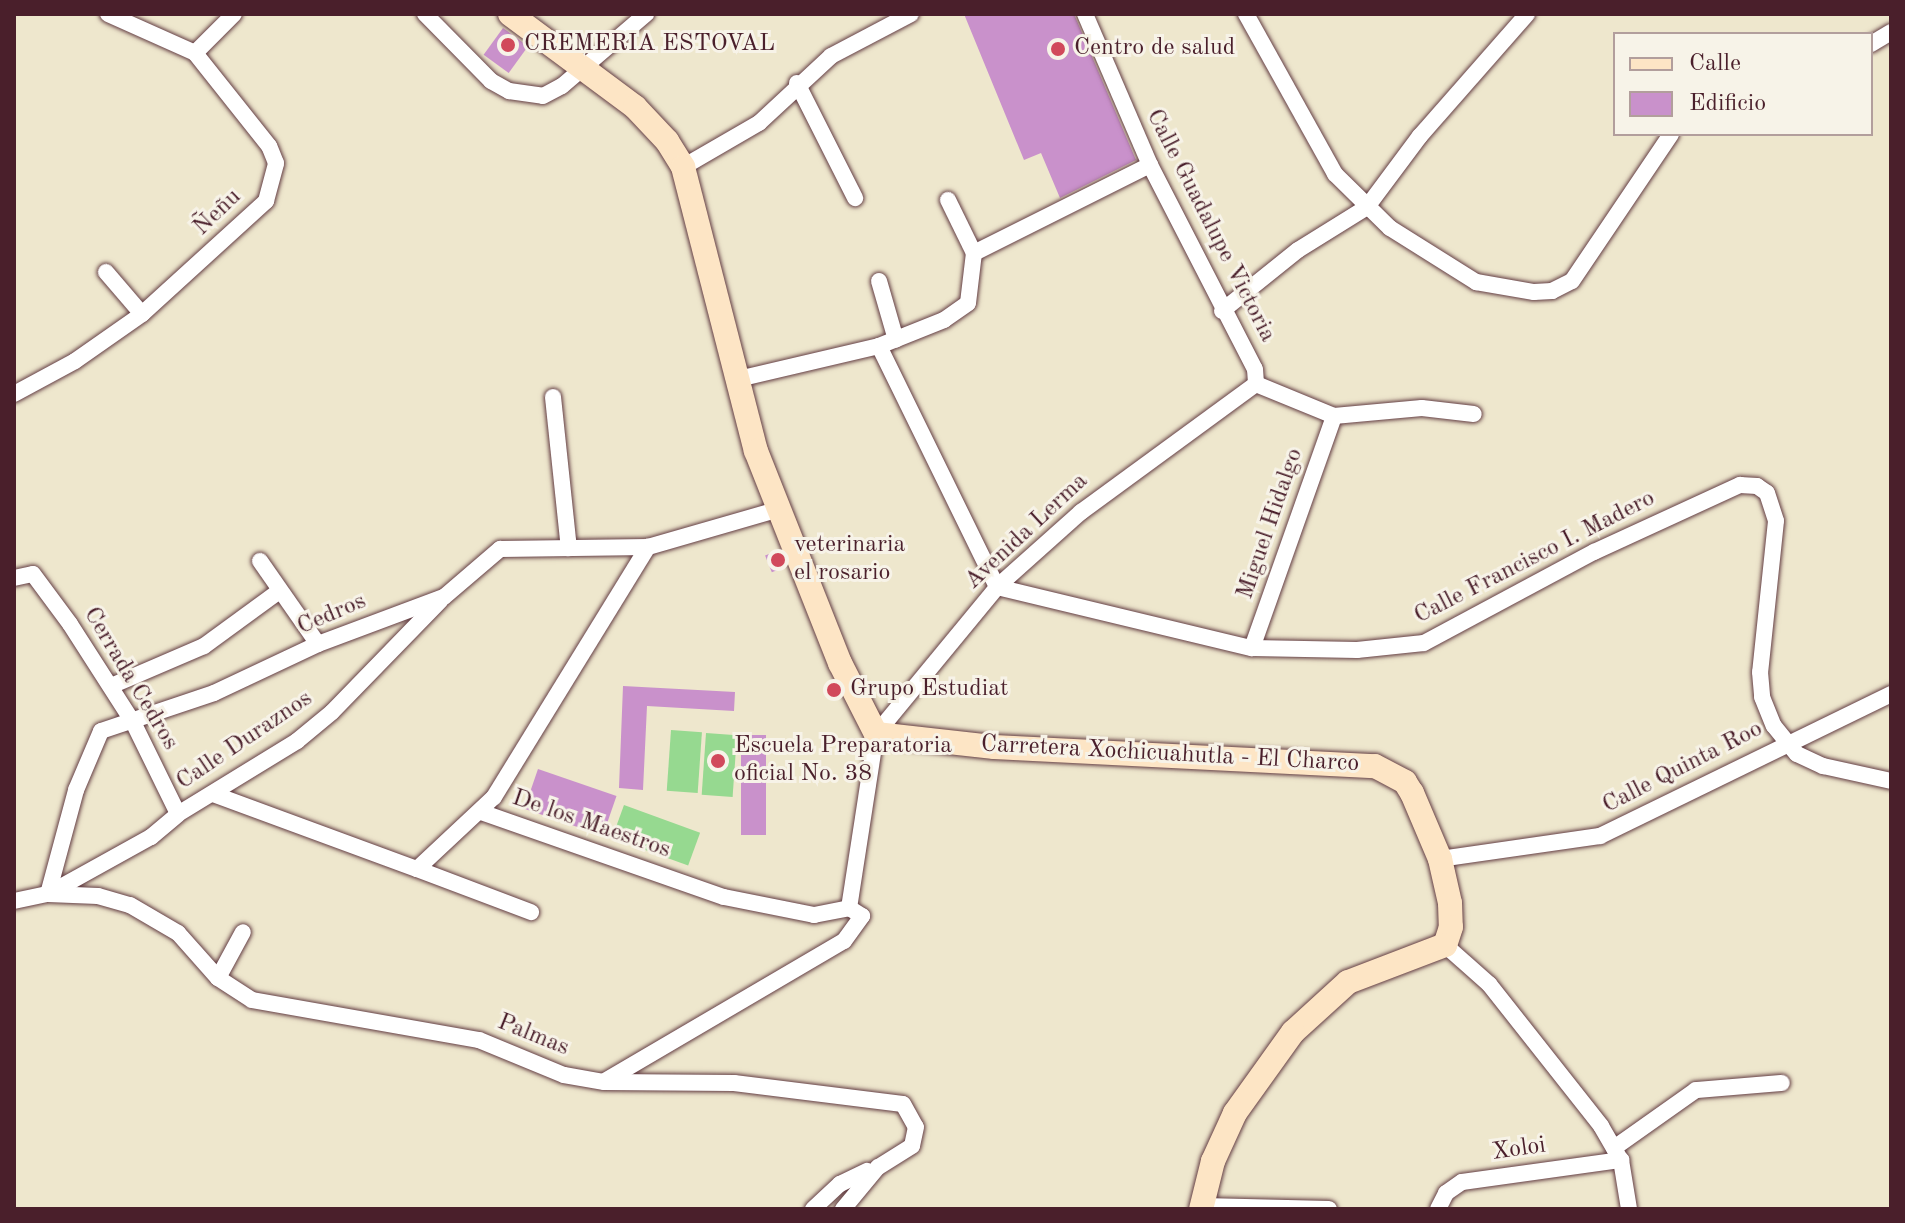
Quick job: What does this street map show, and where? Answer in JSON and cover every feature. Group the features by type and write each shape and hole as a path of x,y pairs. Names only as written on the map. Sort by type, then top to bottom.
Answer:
{"main road":[{"path":"510,14 582,66 652,123 683,167 734,380 776,510 876,734"},
{"name":"Carretera Xochicuahutla - El Charco","path":"876,734 994,747 1375,766 1405,782 1440,859 1452,914 1445,945"},
{"path":"1202,1208 1213,1161 1235,1113 1293,1032 1348,982 1445,945"}],"street":[{"path":"108,14 195,53 234,14"},
{"path":"425,14 491,81 509,91 543,96 646,14"},
{"path":"683,167 759,123 797,83 831,56 911,14"},
{"name":"Calle Guadalupe Victoria","path":"1085,14 1150,165 1222,311 1255,369 1256,384"},
{"path":"1246,14 1335,174 1367,207 1476,282 1509,290 1552,291 1572,281 1670,136"},
{"path":"1222,311 1298,250 1367,207 1420,136 1527,14"},
{"path":"1873,43 1891,32"},
{"name":"Ñeñu","path":"14,394 75,361 142,314 266,201 274,183 276,163 269,146 195,53"},
{"path":"797,83 855,198"},
{"path":"974,253 1150,165"},
{"path":"734,380 879,346 961,310 971,290 974,253 948,200"},
{"path":"106,272 142,314"},
{"path":"879,281 896,340"},
{"path":"879,346 997,587"},
{"path":"1256,384 1334,416 1422,408 1474,414"},
{"name":"Avenida Lerma","path":"876,734 997,587 1081,512 1256,384"},
{"path":"553,397 569,548"},
{"name":"Miguel Hidalgo","path":"1252,648 1334,416"},
{"name":"Calle Francisco I. Madero","path":"997,587 1252,648 1357,650 1424,643 1594,552 1740,485 1757,486 1767,493 1776,521 1762,650 1762,697 1787,742"},
{"name":"Cedros","path":"48,894 93,743 101,731 133,722 278,667 318,644 444,597 500,549 648,547 776,510"},
{"name":"De los Maestros","path":"648,547 481,812 724,897 814,915 849,908"},
{"path":"260,561 278,592 318,644"},
{"name":"Cerrada Cedros","path":"14,578 33,574 111,686 133,722 178,814"},
{"path":"111,686 204,646 278,592"},
{"name":"Calle Duraznos","path":"48,894 151,837 178,814 213,794 332,712 444,597"},
{"name":"Calle Quinta Roo","path":"1440,859 1600,836 1787,742 1891,694"},
{"path":"604,1082 844,941 862,916 849,908 876,734"},
{"path":"1787,742 1797,754 1823,766 1891,781"},
{"path":"213,794 531,912"},
{"path":"417,869 481,812"},
{"path":"15,897 48,894"},
{"name":"Palmas","path":"48,894 98,896 156,917 178,933 218,978 252,1000 479,1040 564,1075 604,1082 734,1083 903,1104 913,1117 915,1139 878,1167 840,1184 813,1209"},
{"path":"218,978 243,932"},
{"path":"1445,945 1489,984 1617,1154 1629,1209"},
{"path":"1617,1154 1696,1090 1782,1083"},
{"name":"Xoloi","path":"1438,1209 1446,1193 1462,1182 1617,1154"},
{"name":"Palmas","path":"843,1209 878,1167"},
{"path":"1202,1208 1329,1209"}],"green space":[{"path":"671,730 702,732 698,793 667,791"},
{"path":"706,733 737,735 733,797 702,795"},
{"path":"624,805 700,833 688,866 612,838"}],"building":[{"path":"964,14 1074,14 1136,160 1060,198 1041,153 1024,160"},
{"name":"CREMERIA ESTOVAL","path":"503,28 528,46 509,73 484,55"},
{"name":"veterinaria el rosario","path":"779,550 786,567 772,572 765,556"},
{"path":"623,686 735,692 734,711 647,706 643,790 619,788"},
{"path":"741,735 766,735 766,835 741,835"},
{"path":"538,769 616,796 603,836 524,809"}],"place":[{"name":"CREMERIA ESTOVAL","path":"508,45"},
{"name":"Centro de salud","path":"1058,49"},
{"name":"veterinaria el rosario","path":"778,560"},
{"name":"Grupo Estudiat","path":"834,690"},
{"name":"Escuela Preparatoria oficial No. 38","path":"718,761"}]}
